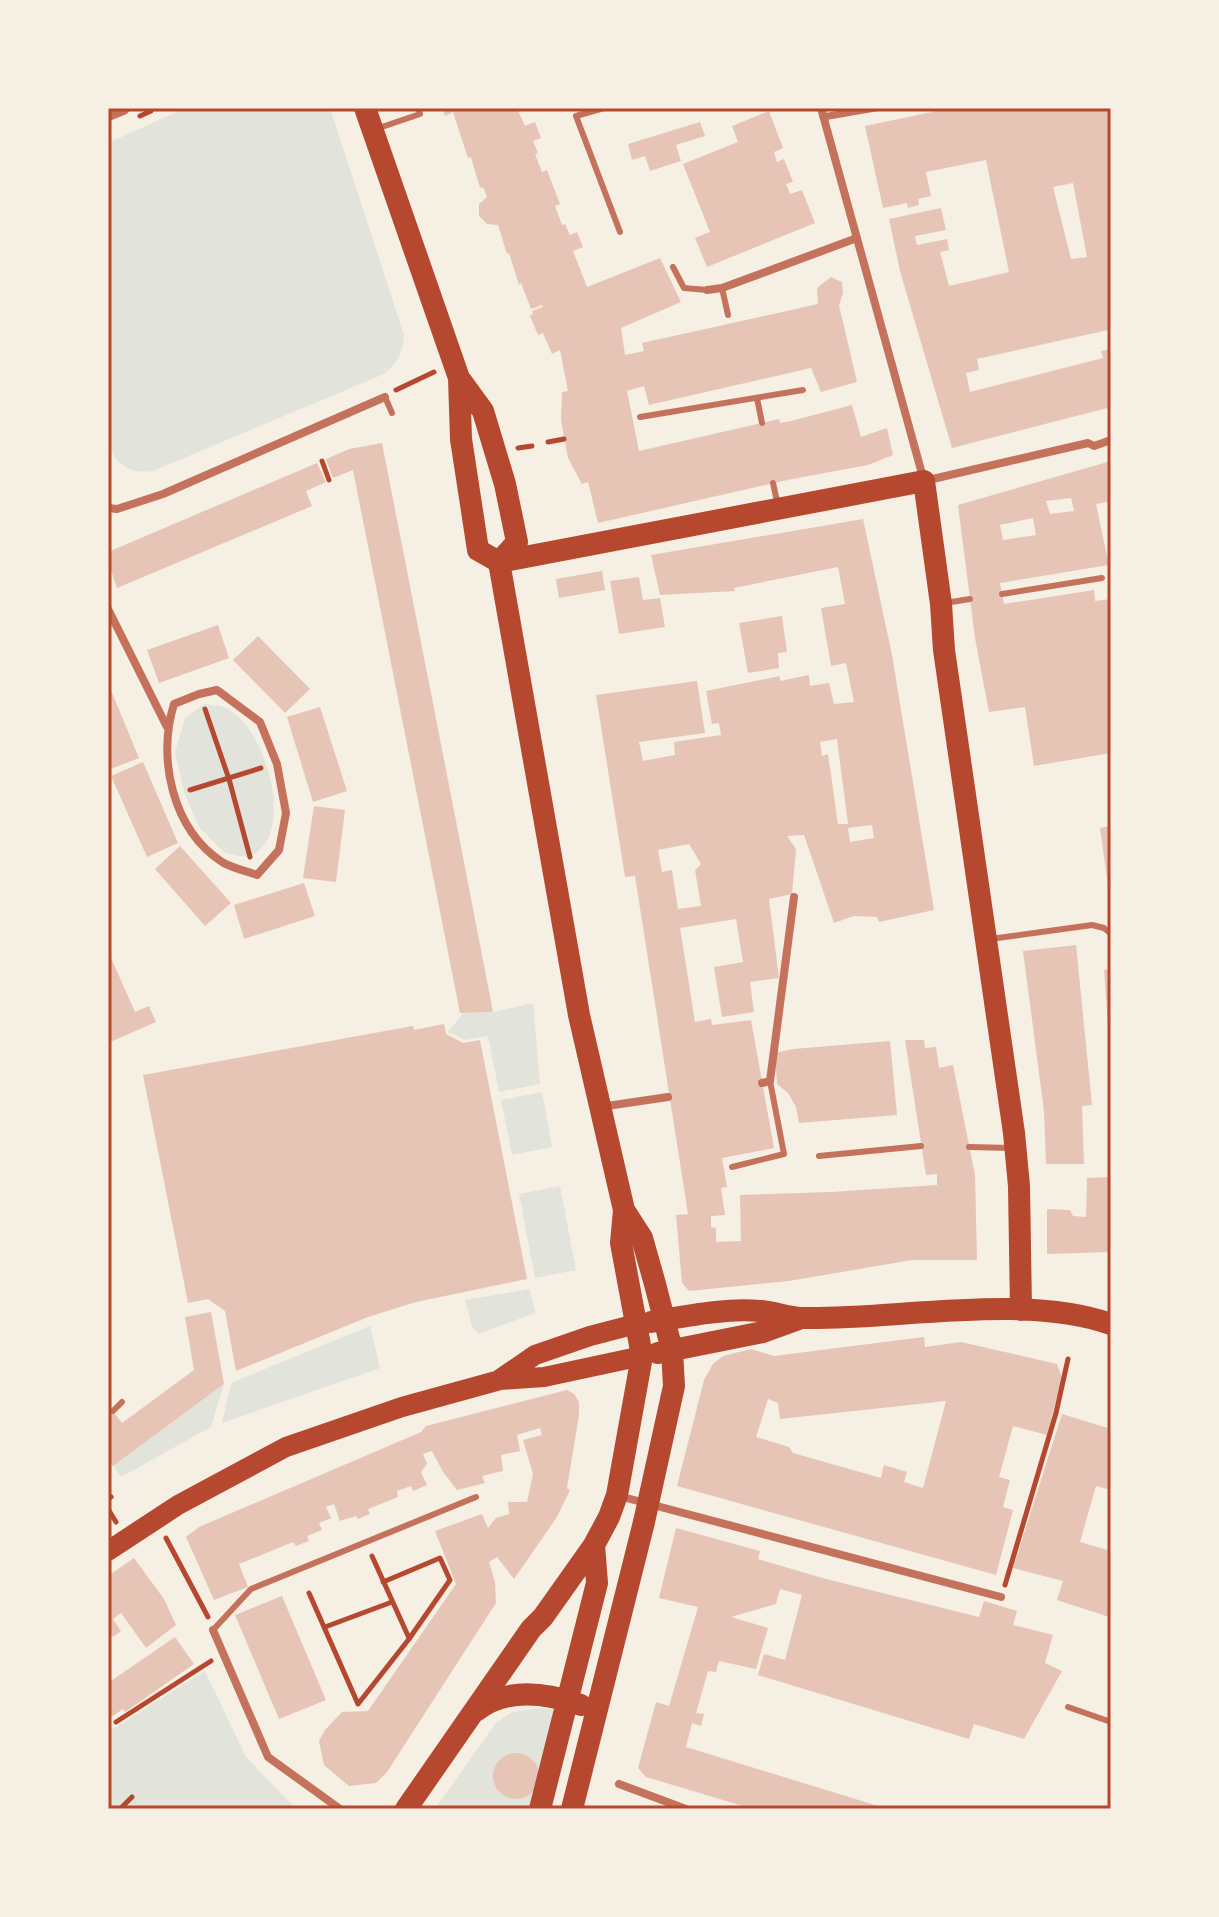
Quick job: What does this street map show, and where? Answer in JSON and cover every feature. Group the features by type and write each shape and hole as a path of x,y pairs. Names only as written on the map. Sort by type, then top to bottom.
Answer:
{"highway":[{"path":"365,108 456,371 461,439 478,550 499,562 924,481 941,604 944,650 1015,1148 1021,1310"},
{"path":"456,371 483,411 510,506 517,542 499,562"},
{"path":"406,1809 594,1545 609,1517 617,1495 642,1356 621,1243 624,1210 564,932 499,562"},
{"path":"572,1809 674,1386 672,1350 642,1238 624,1210"},
{"path":"1088,1316 1111,1309"},
{"path":"636,1324 711,1313 761,1311 799,1319 1021,1310 1088,1316 1111,1324"},
{"path":"642,1356 763,1332 799,1319"},
{"path":"540,1809 597,1583 594,1545"},
{"path":"473,1713 484,1704 509,1695 569,1701 598,1709"}],"main road":[{"path":"500,1380 535,1355 636,1324"},
{"path":"108,1551 155,1520 286,1447 402,1407 500,1380 544,1377 642,1356"}],"street":[{"path":"108,114 123,108"},
{"path":"875,108 822,112 924,481 1111,440"},
{"path":"707,290 722,288 857,238"},
{"path":"108,508 117,509 163,494 385,397"},
{"path":"108,609 167,727"},
{"path":"217,690 260,722 277,764 286,813 279,850 257,875 223,863 193,833 175,798 167,762 167,727 174,704 199,694 217,690"},
{"path":"766,1082 794,897"},
{"path":"600,1108 668,1097"},
{"path":"617,1495 1001,1597"},
{"path":"213,1630 268,1757 340,1809"},
{"path":"619,1784 686,1809"}],"lane":[{"path":"373,130 420,114 418,108"},
{"path":"604,108 576,116 620,232"},
{"path":"673,267 684,288 707,290"},
{"path":"722,288 728,315"},
{"path":"640,417 803,390"},
{"path":"385,397 392,413"},
{"path":"757,398 762,423"},
{"path":"773,483 778,510"},
{"path":"1002,594 1102,578"},
{"path":"941,604 970,599"},
{"path":"986,940 1092,925 1104,928 1111,934"},
{"path":"732,1167 784,1154 766,1082"},
{"path":"819,1156 921,1146"},
{"path":"969,1147 1015,1148"},
{"path":"113,1411 122,1402"},
{"path":"213,1630 251,1589 476,1497"},
{"path":"1068,1707 1111,1722"}],"path":[{"path":"385,397 456,371"},
{"path":"548,442 564,439"},
{"path":"524,447 532,446"},
{"path":"322,461 329,480"},
{"path":"199,694 229,779 257,875"},
{"path":"175,798 184,792 277,764"},
{"path":"1001,1597 1056,1413 1068,1359"},
{"path":"155,1520 191,1583 213,1630"},
{"path":"309,1593 358,1704 450,1580 440,1558 383,1582"},
{"path":"374,1561 409,1639"},
{"path":"325,1627 392,1602"},
{"path":"116,1722 222,1655"},
{"path":"120,1809 132,1797"}],"shaded area":[{"path":"186,108 330,108 404,341 399,357 384,374 153,471 138,471 120,463 108,445 108,143"},
{"path":"204,704 226,708 240,719 261,750 268,768 274,806 273,824 266,842 250,858 225,853 199,827 184,792 175,752 185,718"},
{"path":"533,1003 540,1084 499,1092 488,1036 465,1040 448,1032 463,1013 493,1012"},
{"path":"542,1092 552,1147 512,1155 501,1100"},
{"path":"560,1186 576,1270 535,1278 519,1194"},
{"path":"530,1289 535,1313 478,1334 472,1326 465,1300"},
{"path":"370,1326 380,1368 222,1423 231,1383"},
{"path":"224,1384 211,1427 121,1477 113,1466"},
{"path":"205,1671 246,1757 296,1809 108,1809 108,1732"},
{"path":"538,1708 565,1711 540,1809 435,1809 495,1724 512,1712"}],"building":[{"path":"443,108 517,108 525,126 535,122 541,138 533,141 538,153 535,154 542,172 547,170 560,204 555,206 562,225 565,224 570,235 577,232 583,247 573,251 587,287 660,258 681,302 621,328 625,355 644,351 642,343 818,304 817,288 831,277 842,282 843,293 839,305 857,382 821,392 811,368 649,405 644,386 627,391 639,451 779,419 780,423 791,421 852,405 861,437 887,428 893,455 868,465 598,523 588,482 582,484 568,458 561,420 562,392 568,391 560,350 552,354 543,333 538,335 530,316 532,311 543,307 531,309 498,225 487,224 479,216 479,204 487,197 483,187 480,188 471,157 468,158 453,112 445,116"},
{"path":"951,108 1108,108 1111,122 1111,335 1108,330 977,359 979,370 966,373 970,392 1103,358 1101,351 1111,349 1111,407 952,448 900,271 889,219 941,208 946,230 915,236 917,245 947,239 949,250 940,252 949,286 1009,272 986,160 926,172 931,196 918,199 919,205 908,208 907,203 883,208 865,126","holes":["1073,183 1087,257 1071,259 1053,187"]},
{"path":"769,111 783,148 774,152 777,162 784,159 793,182 786,184 790,194 802,190 815,223 707,267 695,238 710,232 683,164 738,142 732,126"},
{"path":"700,122 705,136 676,145 681,161 650,171 645,156 632,160 628,144"},
{"path":"382,443 493,1012 460,1013 353,470 333,478 326,459 349,449"},
{"path":"1111,461 1111,504 1096,504 1109,565 1000,583 1004,604 1094,590 1095,601 1111,599 1111,628 1108,629 1111,649 1111,753 1034,766 1025,707 989,712 975,638 958,505","holes":["1071,498 1074,511 1050,514 1046,501","1033,518 1036,535 1003,540 1000,525"]},
{"path":"317,463 326,482 306,491 312,506 117,588 108,562 108,552"},
{"path":"863,519 892,655 934,910 879,922 877,917 854,916 834,923 804,835 787,836 796,849 792,894 769,899 779,978 750,982 754,1012 722,1017 714,967 743,962 736,919 680,928 695,1022 711,1019 712,1025 751,1020 774,1148 722,1158 727,1187 721,1188 725,1215 711,1216 711,1227 716,1228 716,1242 741,1241 740,1195 937,1185 937,1174 926,1175 905,1040 924,1040 925,1048 936,1047 939,1068 953,1065 975,1175 977,1260 912,1260 789,1281 689,1291 682,1283 676,1215 688,1214 635,876 625,877 596,695 697,681 705,733 639,742 643,761 675,755 674,742 721,735 719,723 712,724 706,691 780,676 780,681 809,675 810,686 829,683 834,704 854,702 846,663 831,666 821,608 845,604 838,567 734,588 735,591 660,595 651,555","holes":["837,739 848,824 838,824 828,754 822,756 820,742","872,825 874,838 850,842 848,828","689,844 701,864 695,870 701,906 678,909 672,870 662,872 658,850"]},
{"path":"602,571 605,590 559,598 556,579"},
{"path":"639,577 643,600 660,598 665,627 619,634 610,581"},
{"path":"782,616 787,652 778,653 779,668 748,673 739,623"},
{"path":"218,625 229,658 159,683 147,650"},
{"path":"258,636 310,689 285,713 233,660"},
{"path":"108,683 139,758 108,770"},
{"path":"320,707 347,791 313,802 287,717"},
{"path":"143,762 178,843 147,857 111,776"},
{"path":"314,806 345,810 336,882 303,878"},
{"path":"1111,826 1111,892 1109,893 1100,828"},
{"path":"180,846 231,903 205,926 155,869"},
{"path":"304,883 315,916 244,939 234,905"},
{"path":"1076,945 1092,1105 1082,1106 1084,1164 1046,1164 1044,1111 1023,951"},
{"path":"108,951 135,1012 149,1006 156,1022 108,1043"},
{"path":"1111,969 1111,1041 1109,1041 1104,970"},
{"path":"444,1024 446,1034 463,1043 480,1040 527,1279 416,1302 368,1317 236,1371 225,1311 208,1299 188,1303 143,1075 413,1026 414,1030"},
{"path":"890,1041 897,1115 799,1123 796,1107 788,1093 777,1084 775,1053"},
{"path":"1111,1177 1111,1252 1047,1254 1047,1209 1070,1210 1073,1216 1086,1217 1087,1178"},
{"path":"211,1312 224,1384 113,1466 108,1460 108,1405 122,1423 194,1370 185,1317"},
{"path":"924,1337 925,1347 961,1342 1057,1364 1062,1378 1047,1435 1013,1426 999,1477 1010,1480 1003,1507 1013,1510 996,1575 677,1486 704,1380 713,1364 723,1356 751,1349 774,1356","holes":["768,1399 778,1403 780,1419 946,1401 923,1488 904,1482 907,1472 884,1465 881,1478 793,1453 789,1447 756,1437"]},
{"path":"567,1390 579,1402 579,1415 567,1488 570,1490 557,1517 514,1579 497,1557 489,1562 495,1582 496,1603 387,1772 376,1783 349,1786 324,1765 319,1741 342,1712 368,1711 456,1584 435,1531 482,1514 488,1528 496,1518 509,1514 508,1502 527,1502 533,1474 523,1440 542,1435 540,1428 517,1435 520,1451 501,1455 503,1471 482,1476 485,1483 457,1490 432,1451 423,1454 427,1464 421,1472 427,1485 413,1491 411,1486 397,1491 398,1497 368,1509 370,1514 358,1519 356,1516 340,1521 334,1504 326,1507 331,1518 319,1523 322,1530 307,1536 309,1541 296,1546 293,1542 239,1564 248,1587 214,1600 186,1537 199,1527 421,1432 426,1426"},
{"path":"1062,1414 1111,1429 1111,1490 1096,1486 1080,1542 1111,1551 1109,1617 1057,1600 1063,1581 1013,1568"},
{"path":"676,1528 760,1551 758,1559 826,1579 979,1617 984,1601 1017,1611 1013,1625 1053,1635 1045,1663 1062,1671 1024,1739 974,1724 969,1739 758,1675 764,1654 785,1660 802,1595 780,1589 776,1604 731,1617 768,1628 756,1669 719,1661 716,1672 708,1671 696,1713 704,1714 701,1726 692,1723 686,1747 888,1809 753,1809 646,1777 638,1768 656,1702 669,1706 698,1607 659,1598"},
{"path":"134,1558 164,1599 176,1625 146,1648 121,1613 113,1619 121,1631 113,1637 108,1630 108,1576"},
{"path":"282,1596 326,1700 279,1719 235,1615"},
{"path":"175,1637 194,1664 125,1712 123,1709 108,1719 108,1683"},
{"path":"516,1753 525,1754 532,1760 538,1767 538,1785 532,1792 525,1798 516,1799 507,1798 500,1792 494,1785 493,1776 494,1767 500,1760 507,1754"}]}
